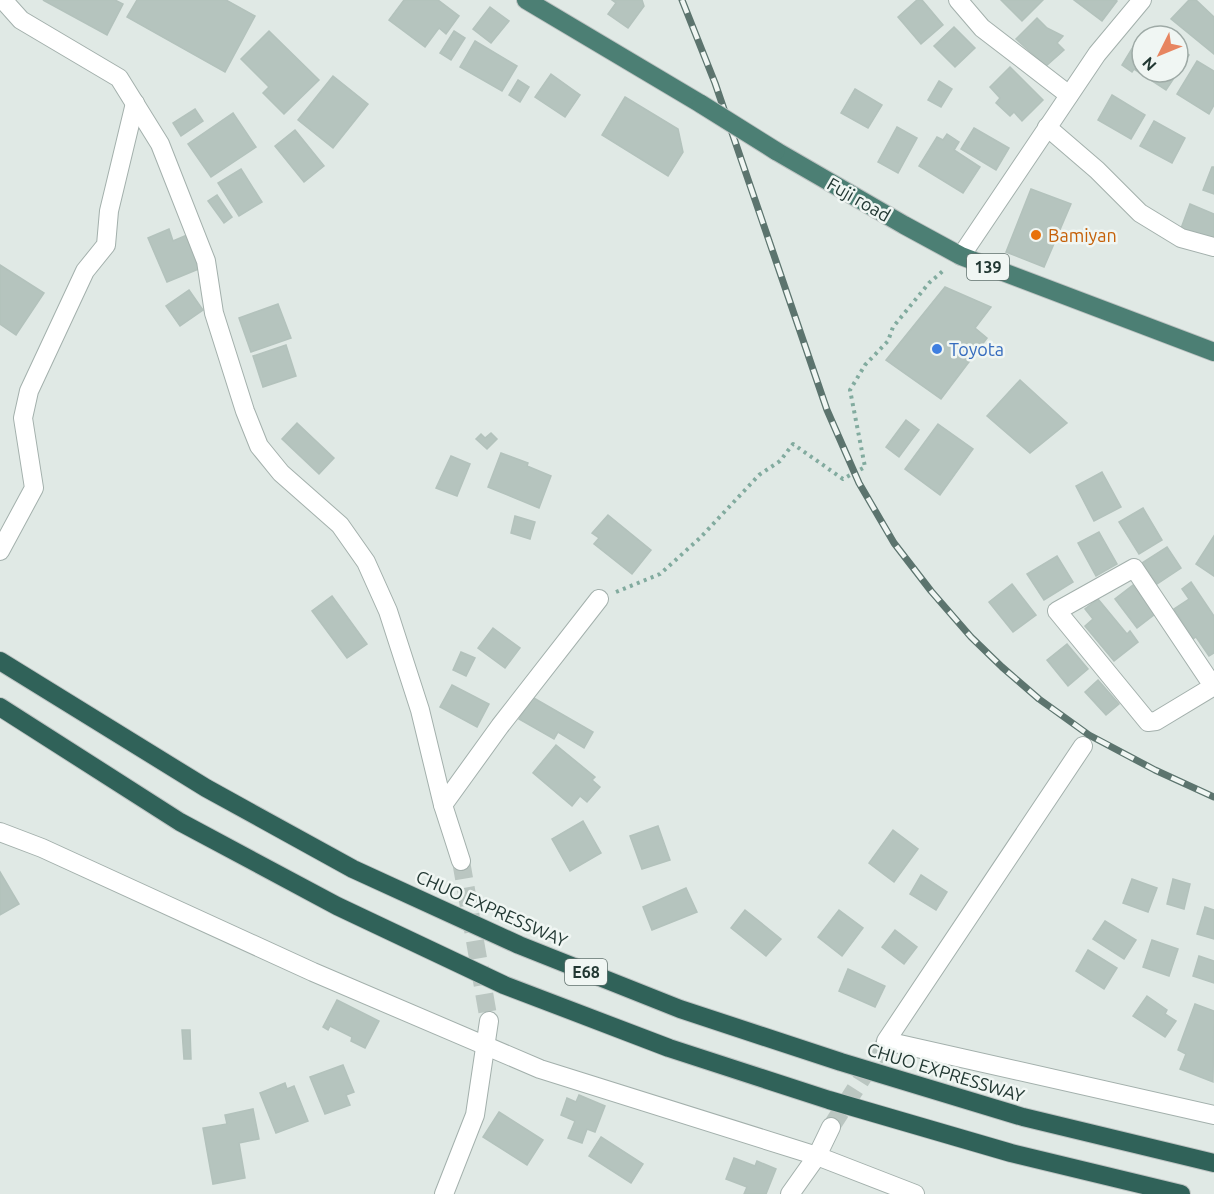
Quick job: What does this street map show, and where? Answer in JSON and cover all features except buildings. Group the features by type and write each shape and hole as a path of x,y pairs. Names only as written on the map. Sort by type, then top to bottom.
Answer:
{"highway":[{"name":"Fuji road","path":"526,0 776,151 961,256 1214,352"},
{"name":"CHUO EXPRESSWAY","path":"3,663 206,788 333,858 519,945 680,1009 841,1062 1023,1117 1214,1162"},
{"name":"E68","path":"0,707 180,822 336,906 504,985 669,1048 829,1100 1011,1153 1181,1194"}],"street":[{"path":"3,0 21,20 119,78 160,144 206,261 214,314 238,392 259,446 281,473 340,525 366,562 388,611 420,710 443,805 461,861"},
{"path":"958,0 982,28 1068,95"},
{"path":"961,256 1096,54 1142,0"},
{"path":"0,551 34,488 23,418 29,391 85,271 106,246 109,211 135,103"},
{"path":"1047,127 1097,170 1140,213 1181,238 1214,247"},
{"path":"1134,568 1213,686 1156,721 1148,722 1057,610 1134,568"},
{"path":"443,805 500,726 599,599"},
{"path":"1083,746 886,1041 1214,1115"},
{"path":"0,832 42,848 313,972 540,1069 817,1156 915,1194"},
{"path":"444,1194 475,1115 487,1047 489,1020"},
{"path":"790,1194 817,1156 831,1127"}],"path":[{"path":"599,599 660,574 700,538 759,476 780,461 793,444 843,480 865,467 850,390 865,365 888,341 893,327 928,283 961,256"}],"tunnel":[{"path":"461,861 489,1021"},
{"path":"831,1127 886,1041"}],"railway":[{"path":"682,0 715,83 827,410 859,483 894,543 971,637 1039,699 1089,735 1155,770 1214,797"}],"place":[{"name":"Bamiyan","path":"1036,235"},
{"name":"Toyota","path":"937,349"}]}
